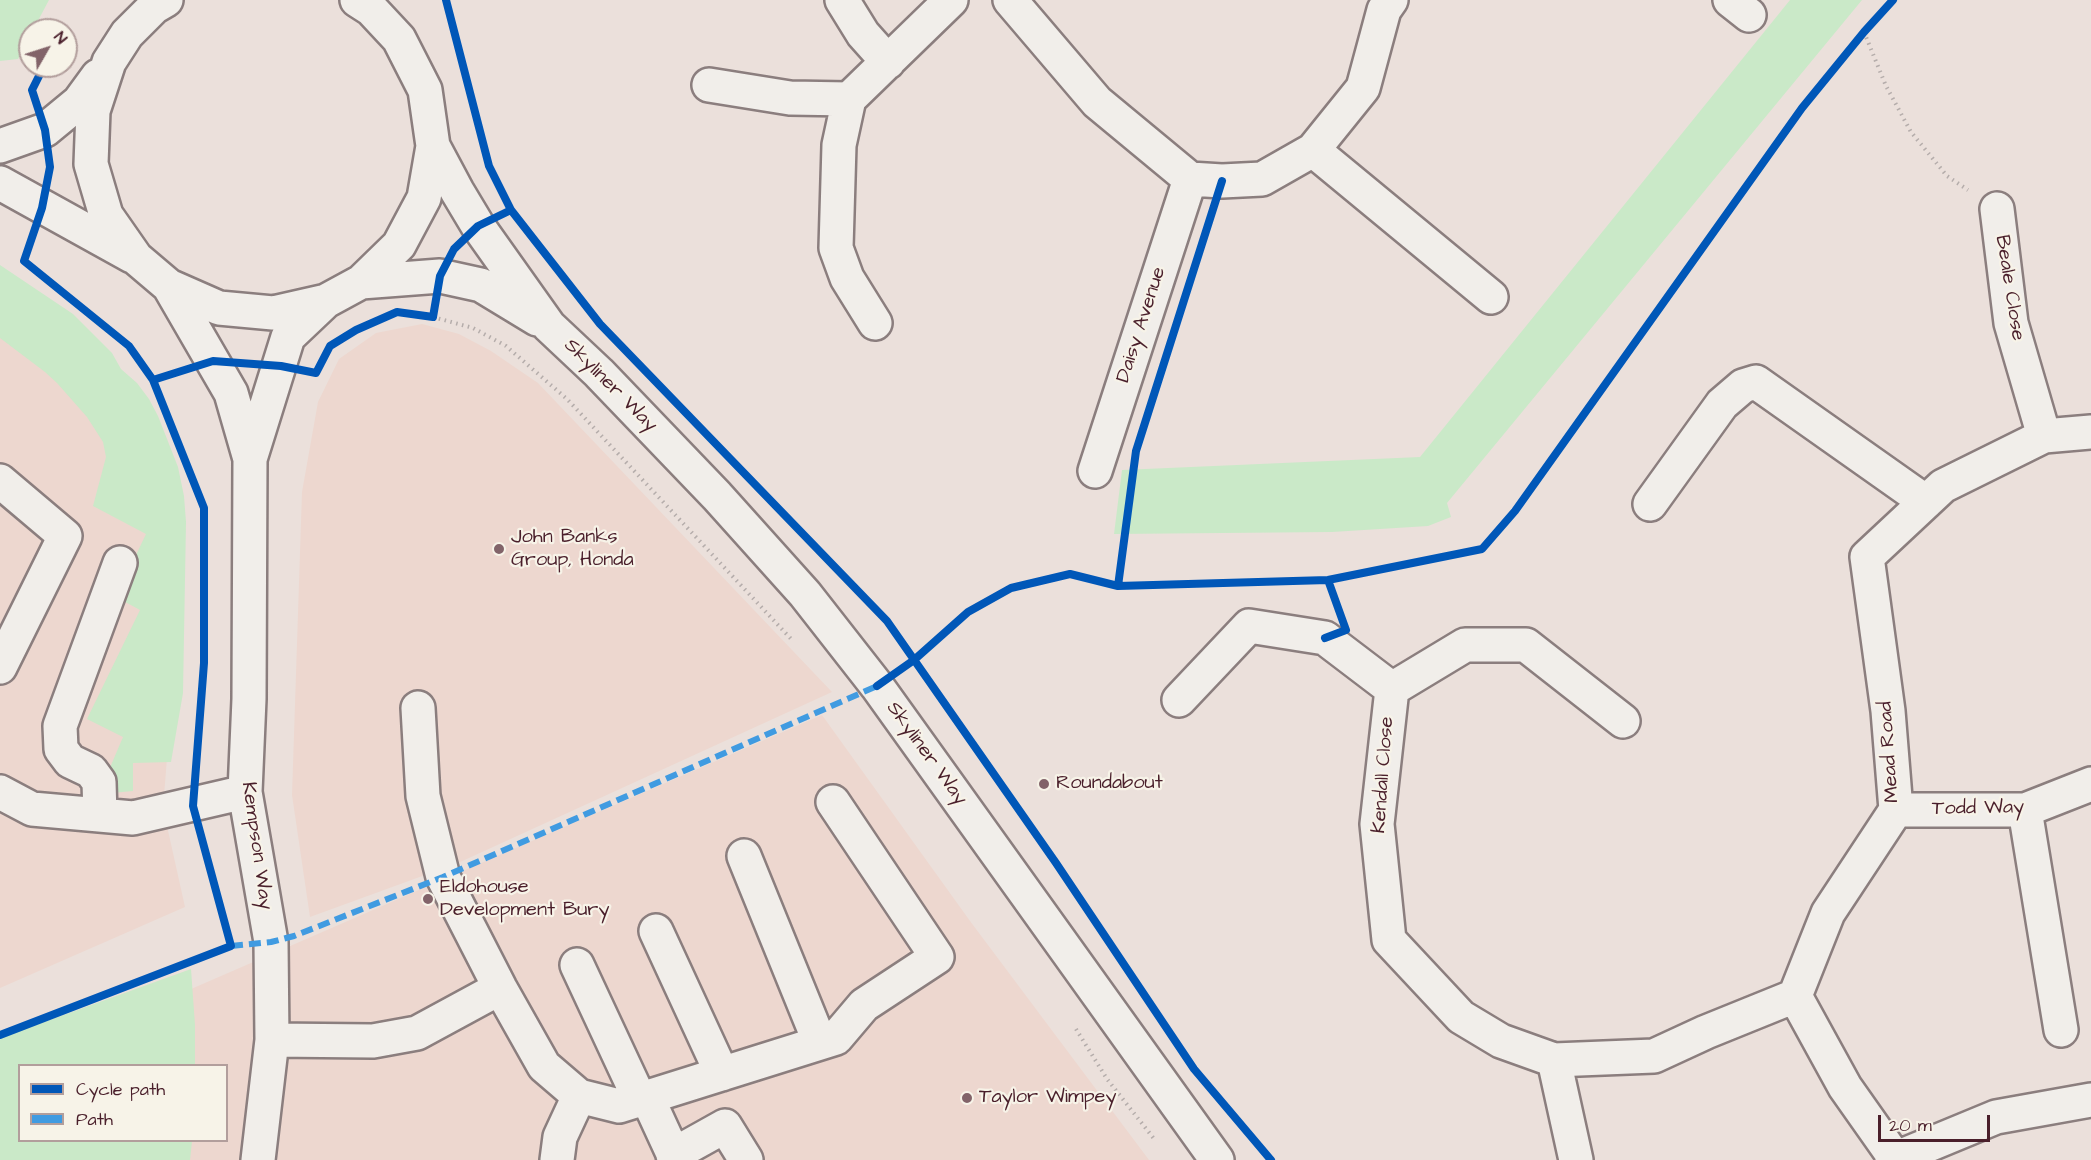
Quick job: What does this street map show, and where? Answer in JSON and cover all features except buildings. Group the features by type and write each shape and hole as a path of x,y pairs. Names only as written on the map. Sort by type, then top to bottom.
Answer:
{"street":[{"path":"127,34 133,0"},
{"path":"0,146 45,130 79,102 127,34 154,7 166,0"},
{"path":"0,183 136,258 169,286 219,308 273,313 326,301 361,282 399,245 424,198 433,146 425,90 399,39 371,9 357,0"},
{"path":"394,0 399,39"},
{"path":"842,0 863,34 888,62"},
{"path":"875,323 847,278 836,248 839,145 849,99 951,0"},
{"path":"1010,0 1097,102 1190,179 1222,181 1262,178 1312,150 1364,88 1384,10 1391,0"},
{"path":"109,62 93,111 91,164 106,214 136,258"},
{"path":"709,85 790,98 849,99"},
{"name":"Skyliner Way","path":"433,146 478,226 549,326 599,373 717,496 805,594 878,686 1217,1160"},
{"path":"1312,150 1491,297"},
{"name":"Daisy Avenue","path":"1095,471 1190,179"},
{"name":"Beale Close","path":"1997,209 2011,323 2044,436"},
{"name":"Skyliner Way","path":"361,282 440,276 481,285 549,326"},
{"name":"Kempson Way","path":"169,286 231,393 250,459 249,699 245,792 271,942 272,1040 258,1160"},
{"name":"Kempson Way","path":"250,459 288,337 326,301"},
{"path":"1650,504 1722,404 1743,386 1756,382 1926,502"},
{"name":"Mead Road","path":"1795,996 1828,913 1896,810 1888,711 1868,557 1943,486 2044,436 2091,432"},
{"path":"0,481 65,536 0,667"},
{"path":"100,815 99,782 91,771 70,761 61,749 60,726 120,563"},
{"name":"Kendall Close","path":"1179,700 1249,626 1325,638 1392,689"},
{"name":"Kendall Close","path":"1392,689 1464,645 1526,645 1623,721"},
{"name":"Kendall Close","path":"1392,689 1377,824 1389,940 1461,1017 1501,1041 1554,1060 1654,1056 1795,996"},
{"path":"418,708 423,796 443,876 500,988 544,1066 579,1096 619,1106 828,1041 864,1005 937,957 833,802"},
{"name":"Todd Way","path":"1896,810 2025,810 2091,784"},
{"path":"0,792 32,809 133,818 245,792"},
{"path":"2025,810 2061,1030"},
{"path":"744,856 828,1041"},
{"path":"656,931 722,1074"},
{"path":"577,965 674,1157 726,1126 746,1160"},
{"path":"272,1040 373,1041 417,1033 500,988"},
{"path":"1795,996 1845,1087 1894,1159 1996,1117 2091,1101"},
{"path":"1554,1060 1576,1160"},
{"path":"557,1160 560,1137 579,1096"}],"path":[{"path":"1857,40 1871,24"},
{"path":"1864,32 1886,86 1911,132 1947,176 1997,209"},
{"path":"433,317 440,276"},
{"path":"424,316 473,327 506,346 567,399 798,646"},
{"path":"1075,1029 1107,1078 1156,1142"}],"shaded area":[{"path":"422,324 459,334 491,351 538,383 832,692 458,863 310,917 292,795 302,492 318,402 339,359 376,333"},
{"path":"0,329 92,401 186,522 163,808 185,907 0,988"},
{"path":"822,715 970,921 1149,1160 0,1160 0,1072 18,1064 18,1142 228,1142 228,1064 18,1064"}],"green space":[{"path":"0,0 49,0 39,18 18,18 18,59 0,61"},
{"path":"1790,0 1862,0 1447,503 1451,517 1428,526 1332,532 1114,534 1122,470 1420,457"},
{"path":"0,265 73,314 112,353 121,369 137,383 149,399 178,467 186,522 183,693 171,762 133,763 133,791 112,793 103,784 123,737 87,719 140,610 116,597 146,534 93,506 106,457 103,442 87,417 57,383 0,338"},
{"path":"191,969 195,1064 18,1064 18,1142 192,1142 190,1160 0,1160 0,1038"}],"marked path":[{"path":"231,946 271,942 294,936 443,877 877,686"}],"cycle path":[{"path":"446,0 489,166 511,210 600,324 887,621 1056,863 1194,1069 1271,1160"},
{"path":"877,686 914,660 968,612 1011,588 1070,574 1118,586 1328,580 1482,549 1515,511 1802,108 1893,0"},
{"path":"0,1035 231,946 193,806 204,663 204,508 153,380 129,346 24,261 42,208 50,167 45,130 32,90 38,78"},
{"path":"1118,586 1136,451 1222,181"},
{"path":"153,380 213,361 281,366 316,373 330,346 356,330 397,312 433,317 440,276 454,249 478,226 511,210"},
{"path":"1325,638 1346,630 1328,580"}],"place":[{"name":"John Banks Group, Honda","path":"499,549"},
{"name":"Roundabout","path":"1044,784"},
{"name":"Eldohouse Development Bury","path":"428,899"},
{"name":"Taylor Wimpey","path":"967,1098"}]}
